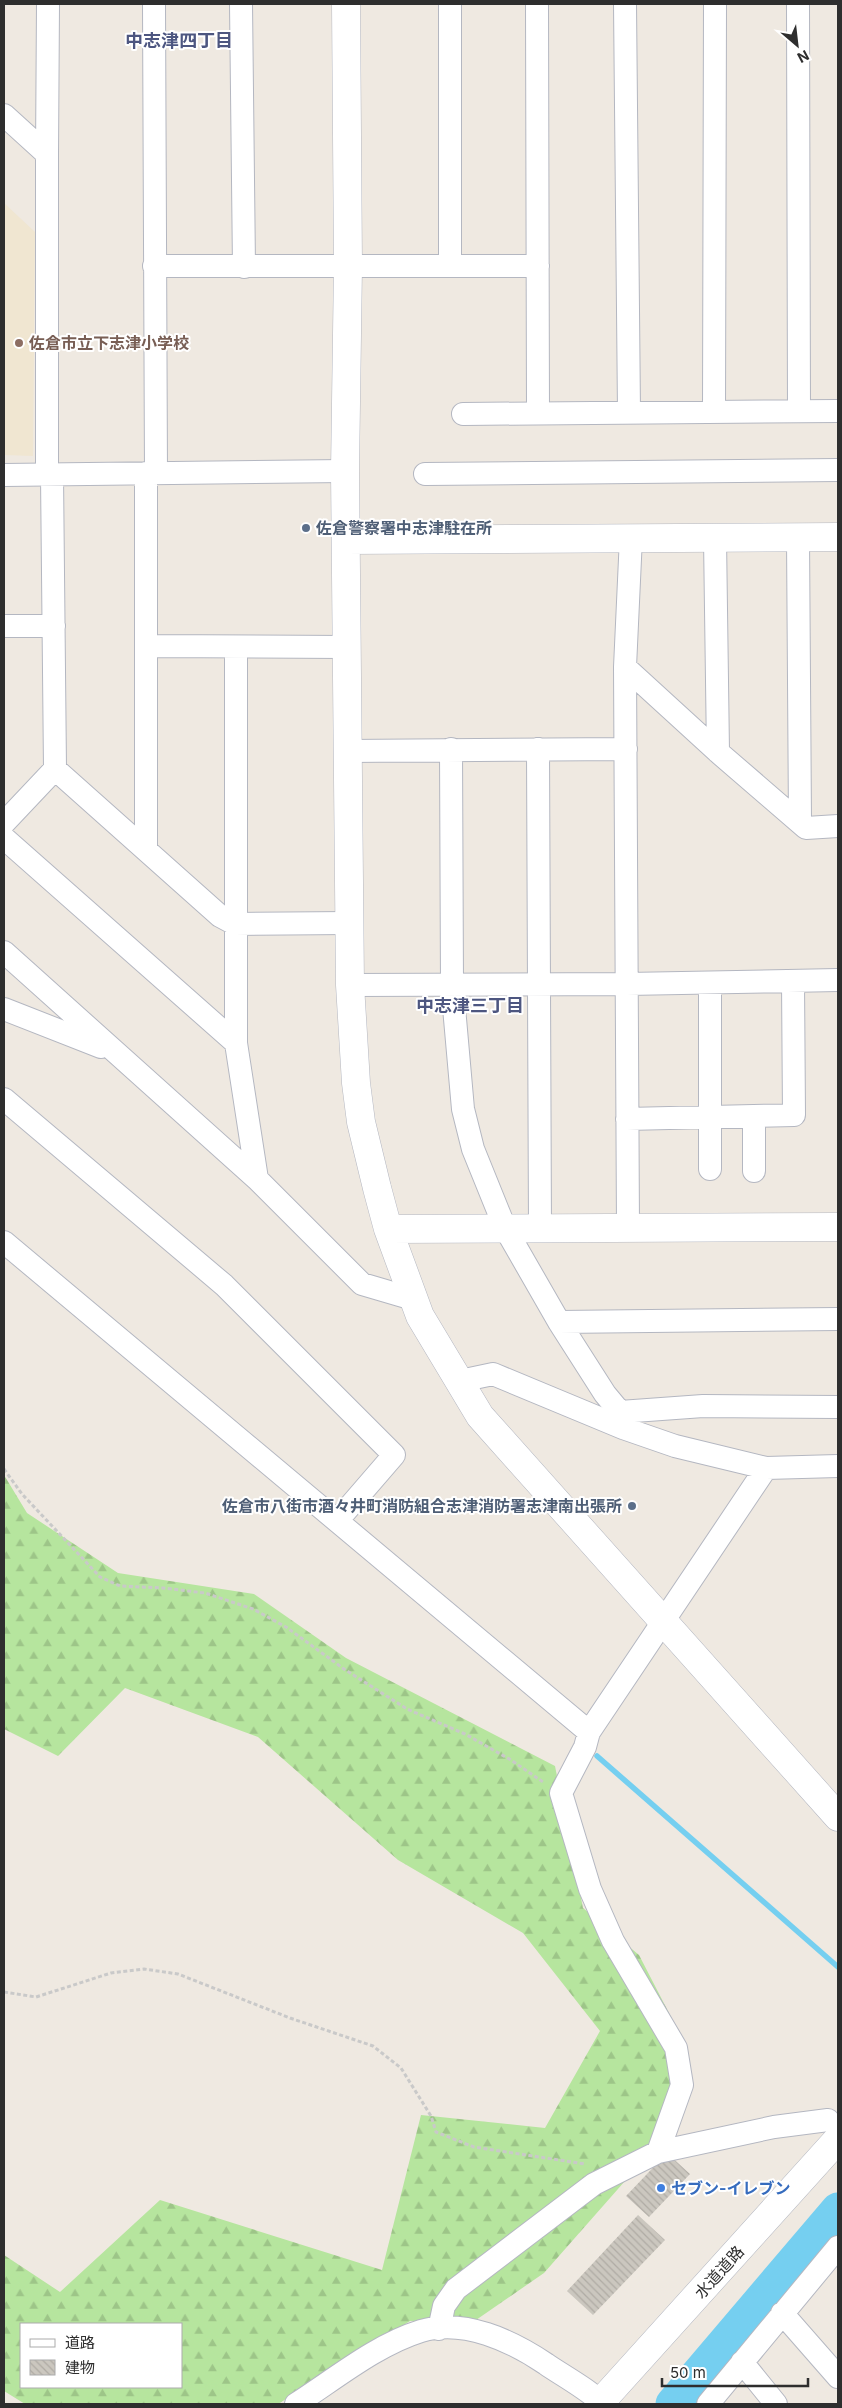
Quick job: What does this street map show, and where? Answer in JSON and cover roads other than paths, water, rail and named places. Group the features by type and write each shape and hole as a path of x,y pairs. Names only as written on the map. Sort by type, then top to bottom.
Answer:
{"street":[{"path":"4,823 55,769 54,626 49,475 48,4"},
{"path":"146,849 146,646 154,266 154,4"},
{"path":"241,4 244,267"},
{"path":"346,4 348,266 345,471 350,984 352,1041 362,1122 388,1229 420,1316 480,1416 838,1816"},
{"path":"450,4 450,265"},
{"path":"537,4 538,413"},
{"path":"625,4 628,412"},
{"path":"714,4 714,412"},
{"path":"798,4 799,411"},
{"path":"4,114 48,154"},
{"path":"154,266 538,266"},
{"path":"464,414 838,411"},
{"path":"425,474 838,470"},
{"path":"4,475 345,471"},
{"path":"628,1227 625,666 631,537"},
{"path":"346,540 838,537"},
{"path":"715,538 718,752"},
{"path":"798,538 800,822"},
{"path":"4,626 54,626"},
{"path":"146,646 347,647"},
{"path":"236,647 236,1043 257,1179"},
{"path":"625,666 718,752 806,828 838,826"},
{"path":"347,751 626,748"},
{"path":"538,749 540,1229"},
{"path":"451,750 452,985 463,1109 473,1149 505,1228 559,1322 622,1420"},
{"path":"55,769 220,916 235,924 349,923"},
{"path":"4,838 236,1043"},
{"path":"4,952 112,1052 257,1179 362,1284 413,1299"},
{"path":"350,984 538,985 838,980"},
{"path":"627,1119 794,1115 793,981"},
{"path":"710,983 710,1168"},
{"path":"4,1009 112,1052"},
{"path":"4,1099 224,1285 394,1455 337,1521"},
{"path":"754,1116 754,1171"},
{"path":"388,1229 838,1227"},
{"path":"4,1242 589,1732"},
{"path":"559,1322 838,1319"},
{"path":"460,1381 493,1374 622,1420 675,1446 766,1468 838,1466"},
{"path":"622,1420 704,1406 838,1407"},
{"path":"658,2152 682,2085 676,2048 613,1941 590,1889 560,1793 585,1747 589,1732 766,1468"},
{"path":"439,2329 444,2306 456,2288 594,2184 658,2152 774,2127 833,2130"},
{"name":"水道道路","path":"601,2404 833,2130"},
{"path":"708,2404 838,2247"},
{"path":"782,2313 838,2377"},
{"path":"296,2404 387,2346 422,2330 454,2328 494,2336 525,2350 601,2404"},
{"path":"742,2362 776,2404"}],"waterway":[{"path":"597,1756 838,1967"},
{"path":"673,2404 838,2210"}],"place":[{"name":"佐倉市立下志津小学校","path":"19,343"},
{"name":"佐倉警察署中志津駐在所","path":"306,528"},
{"name":"佐倉市八街市酒々井町消防組合志津消防署志津南出張所","path":"632,1506"},
{"name":"セブン-イレブン","path":"661,2188"}],"district":[{"name":"中志津四丁目","path":"179,40"},
{"name":"中志津三丁目","path":"470,1005"}]}
